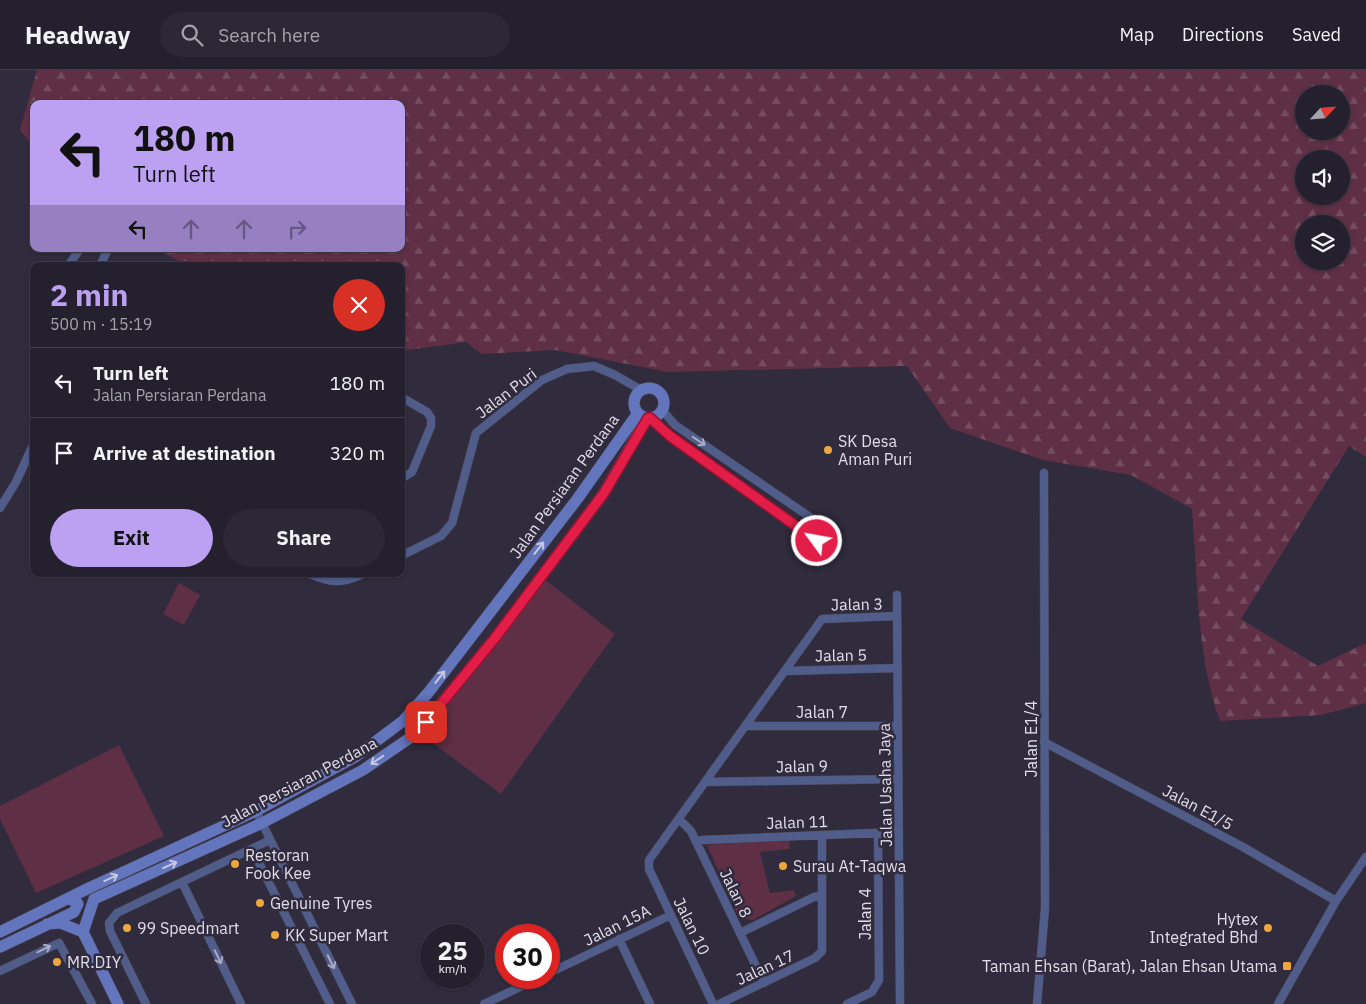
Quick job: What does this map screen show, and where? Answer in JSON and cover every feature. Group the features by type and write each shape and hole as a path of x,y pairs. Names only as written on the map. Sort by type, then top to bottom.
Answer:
{"street":[{"name":"Jalan Puri","path":"405,554 442,536 452,523 476,433 542,380 567,369 594,366 615,375 641,390"},
{"path":"650,388 659,392 663,401 662,410 675,425 826,528 824,538 817,541 812,539 645,416 634,398 641,390 650,388"},
{"path":"405,399 427,412 431,418 431,426 412,472 405,477"},
{"path":"645,416 662,410"},
{"name":"Jalan Persiaran Perdana","path":"0,932 89,888 256,811 355,757 403,721 434,685 572,505 645,416"},
{"name":"Jalan Persiaran Perdana","path":"94,899 262,823 363,770 417,733 495,638 604,493 645,416"},
{"path":"0,508 16,482 30,452"},
{"name":"Jalan E1/4","path":"1037,1004 1045,908 1044,473"},
{"path":"318,577 326,580 346,582 357,577"},
{"name":"Jalan Usaha Jaya","path":"897,596 900,1004"},
{"name":"Jalan 3","path":"786,670 820,621 825,618 897,616"},
{"name":"Jalan 5","path":"786,670 897,668"},
{"path":"679,819 786,670"},
{"name":"Jalan 7","path":"746,726 898,726"},
{"name":"Jalan E1/5","path":"1044,742 1243,847 1336,901"},
{"name":"Jalan 9","path":"706,782 898,779"},
{"path":"256,811 352,1004"},
{"name":"Jalan 8","path":"679,819 691,831 764,983"},
{"name":"Jalan 10","path":"679,819 650,860 649,869 714,1004"},
{"name":"Jalan 11","path":"696,842 702,840 899,832"},
{"name":"Jalan 4","path":"847,1004 872,992 880,980 878,833"},
{"path":"740,934 814,897 822,896 822,835"},
{"path":"146,1004 110,930 109,923 118,913 270,840"},
{"path":"252,849 330,1004"},
{"path":"1278,1004 1336,901 1366,857"},
{"path":"182,882 241,1004"},
{"path":"83,932 94,899 89,888"},
{"name":"Jalan 17","path":"719,1004 815,958 822,951 822,896"},
{"path":"0,947 74,912 78,904 76,901 67,899"},
{"name":"Jalan 15A","path":"560,968 671,915"},
{"path":"47,924 60,923 83,932 118,1004"},
{"path":"619,939 650,1004"},
{"path":"0,970 60,943 92,1004"},
{"path":"484,1004 516,989"},
{"path":"502,996 506,1004"}],"green space":[{"path":"37,70 1366,70 1366,457 1349,446 1241,619 1318,666 1366,643 1366,703 1321,715 1220,721 1206,669 1202,643 1192,509 1131,475 1043,460 950,428 907,366 668,372 555,350 482,354 466,342 405,350 405,262 181,262 161,252 405,252 405,100 30,100 30,142 20,130"},
{"path":"543,578 615,634 501,794 418,732"},
{"path":"179,583 200,595 184,625 163,614"},
{"path":"119,745 164,836 36,893 0,819 0,806"},
{"path":"789,839 790,849 760,852 770,893 794,890 796,896 753,920 739,918 707,845"}],"place":[{"name":"SK Desa Aman Puri","path":"828,450"},
{"name":"Restoran Fook Kee","path":"235,864"},
{"name":"Surau At-Taqwa","path":"783,866"},
{"name":"Genuine Tyres","path":"260,903"},
{"name":"99 Speedmart","path":"127,928"},
{"name":"Hytex Integrated Bhd","path":"1268,928"},
{"name":"KK Super Mart","path":"275,935"},
{"name":"MR.DIY","path":"57,962"},
{"name":"Taman Ehsan (Barat), Jalan Ehsan Utama","path":"1287,966"}],"route":[{"path":"426,722 495,638 604,493 648,418 670,436 817,541"}]}
